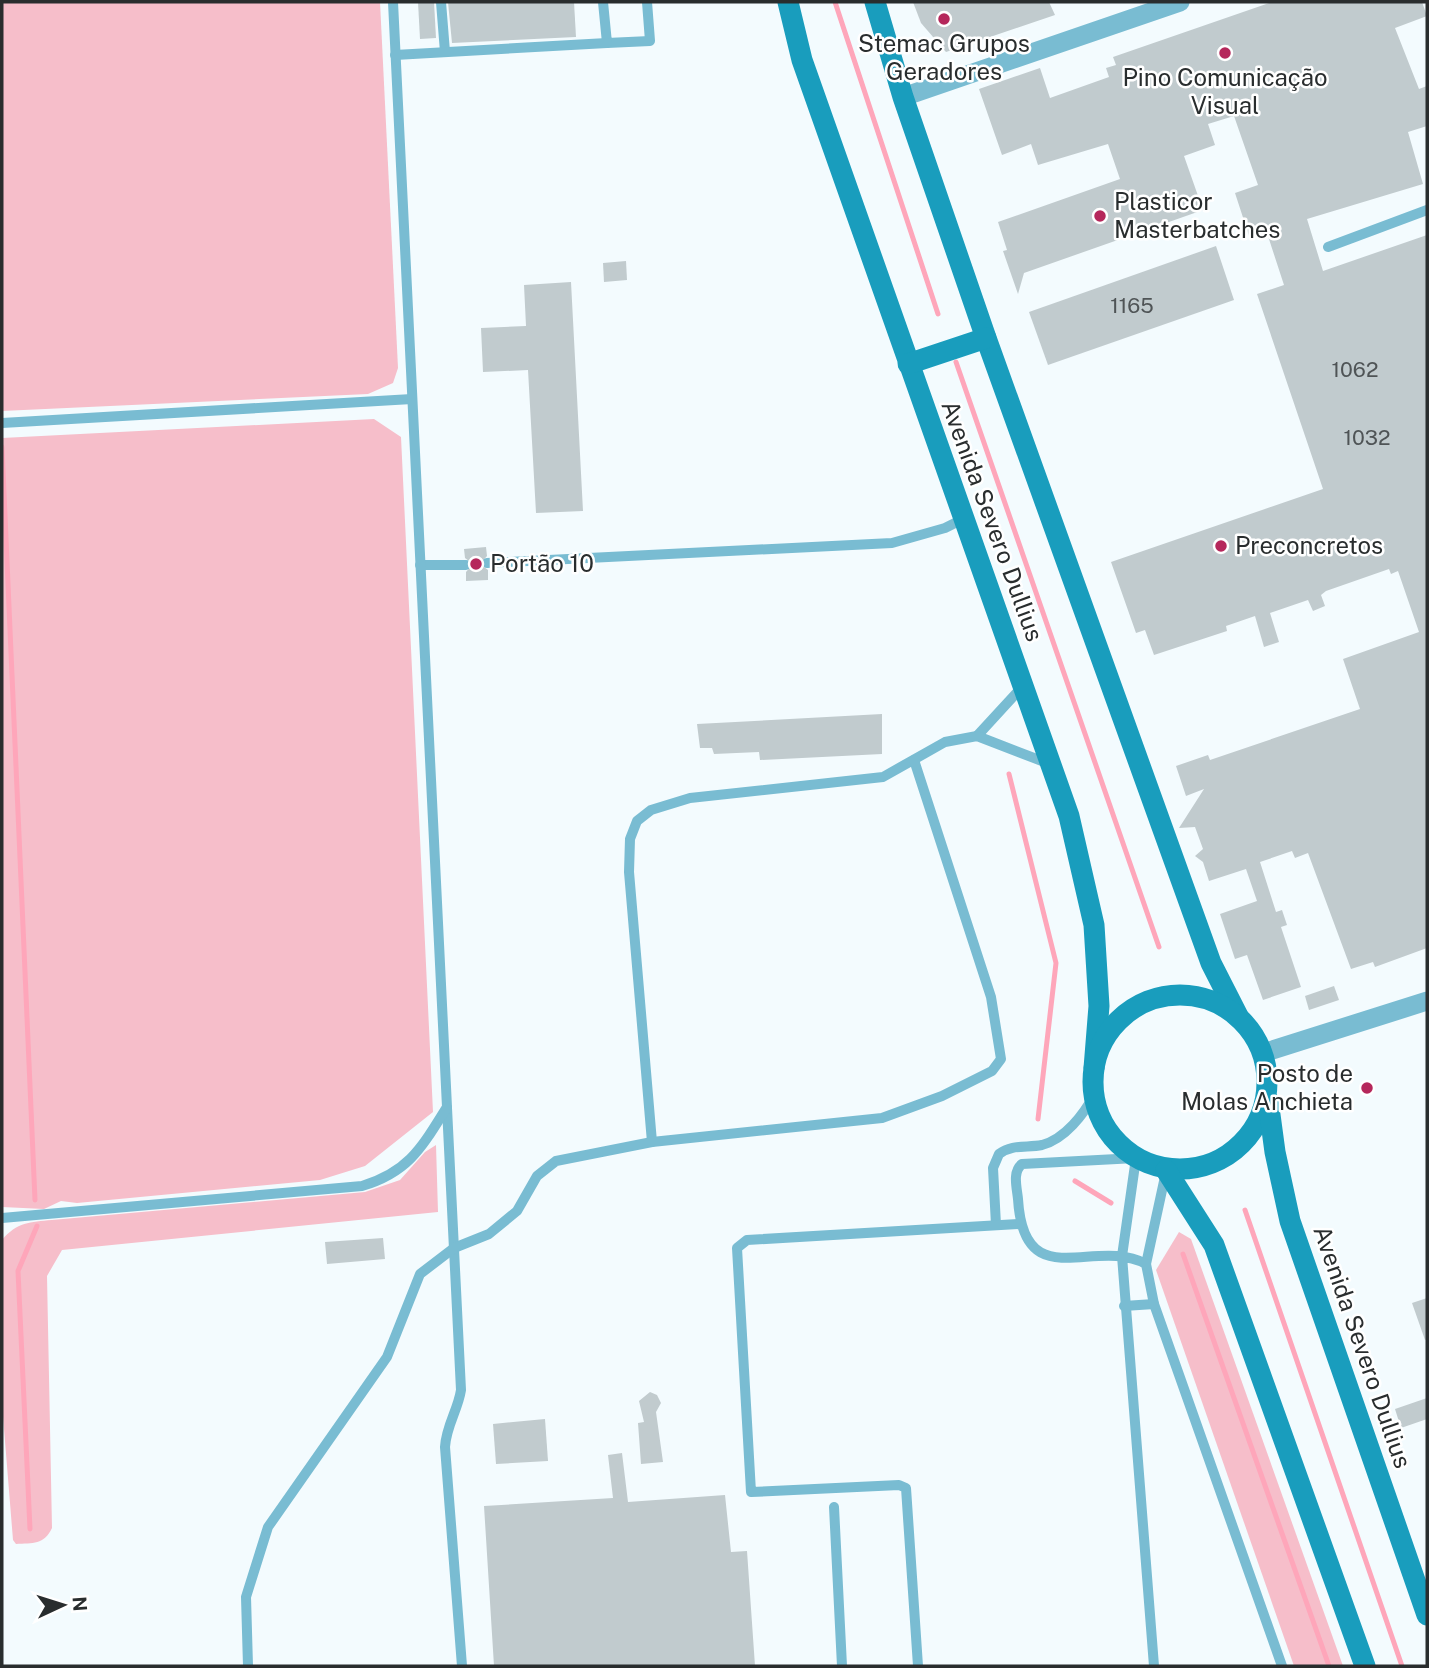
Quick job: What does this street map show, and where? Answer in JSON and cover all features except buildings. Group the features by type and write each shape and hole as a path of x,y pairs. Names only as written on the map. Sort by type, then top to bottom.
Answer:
{"main road":[{"name":"Avenida Severo Dullius","path":"788,2 802,60 1069,816 1094,925 1099,1006 1094,1068"},
{"path":"875,2 903,97 986,338 1211,963 1238,1016 1263,1053 1267,1092 1258,1122 1239,1147 1222,1160 1202,1167 1166,1170 1136,1158 1116,1142 1102,1121 1094,1095 1094,1068 1101,1045 1114,1025 1132,1009 1153,999 1176,995 1199,997 1219,1004 1238,1016"},
{"path":"908,364 986,338"},
{"name":"Avenida Severo Dullius","path":"1267,1092 1275,1152 1290,1221 1427,1615"},
{"path":"1166,1170 1214,1245 1365,1666"}],"street":[{"path":"903,97 1180,2"},
{"path":"1263,1053 1427,1001"}],"lane":[{"path":"393,2 461,1390 459,1405 446,1430 445,1447 462,1666"},
{"path":"441,2 445,52"},
{"path":"603,2 607,43"},
{"path":"395,55 650,41 647,2"},
{"path":"1328,247 1427,210"},
{"path":"2,423 412,399"},
{"path":"487,564 892,543 917,537 963,519"},
{"path":"420,565 466,565"},
{"path":"977,736 1023,686"},
{"path":"652,1142 629,872 630,839 637,821 651,810 690,798 883,777 945,742 977,736 1051,765"},
{"path":"248,1666 246,1597 268,1527 387,1357 421,1274 454,1248 489,1234 517,1211 537,1176 556,1161 652,1142 882,1118 942,1097 992,1071 1001,1059 991,997 914,760"},
{"path":"996,1225 993,1168 999,1154 1010,1148 1045,1144 1058,1136 1081,1116 1094,1095"},
{"path":"2,1218 362,1186 386,1179 415,1157 447,1107"},
{"path":"1146,1264 1122,1256 1058,1260 1031,1244 1019,1224 1016,1174 1019,1165 1043,1161 1136,1158 1122,1256 1154,1666"},
{"path":"1166,1170 1146,1264 1154,1304 1282,1666"},
{"path":"918,1666 906,1488 899,1485 751,1492 736,1254 740,1244 747,1240 1019,1224"},
{"path":"1124,1306 1154,1304"},
{"path":"834,1507 842,1666"}],"shaded area":[{"path":"2,2 380,2 398,368 393,383 368,394 2,411"},
{"path":"374,419 401,437 433,1112 365,1166 320,1180 77,1203 61,1201 44,1209 2,1207 2,438"},
{"path":"436,1145 438,1212 62,1250 47,1276 52,1528 42,1540 16,1544 13,1540 2,1404 2,1240 8,1234 19,1226 37,1221 365,1192 400,1180 425,1152"},
{"path":"1179,1232 1191,1239 1343,1666 1294,1666 1156,1270"}],"waterway":[{"path":"835,2 938,314"},
{"path":"956,362 1159,947"},
{"path":"2,447 35,1200"},
{"path":"1009,774 1056,963 1038,1119"},
{"path":"1075,1181 1111,1203"},
{"path":"1245,1210 1402,1666"},
{"path":"30,1529 18,1271 37,1226"},
{"path":"1183,1254 1329,1666"}],"place":[{"name":"Stemac Grupos Geradores","path":"944,19"},
{"name":"Pino Comunicação Visual","path":"1225,53"},
{"name":"Plasticor Masterbatches","path":"1100,216"},
{"name":"Preconcretos","path":"1221,546"},
{"name":"Portão 10","path":"476,564"},
{"name":"Posto de Molas Anchieta","path":"1367,1088"}]}
